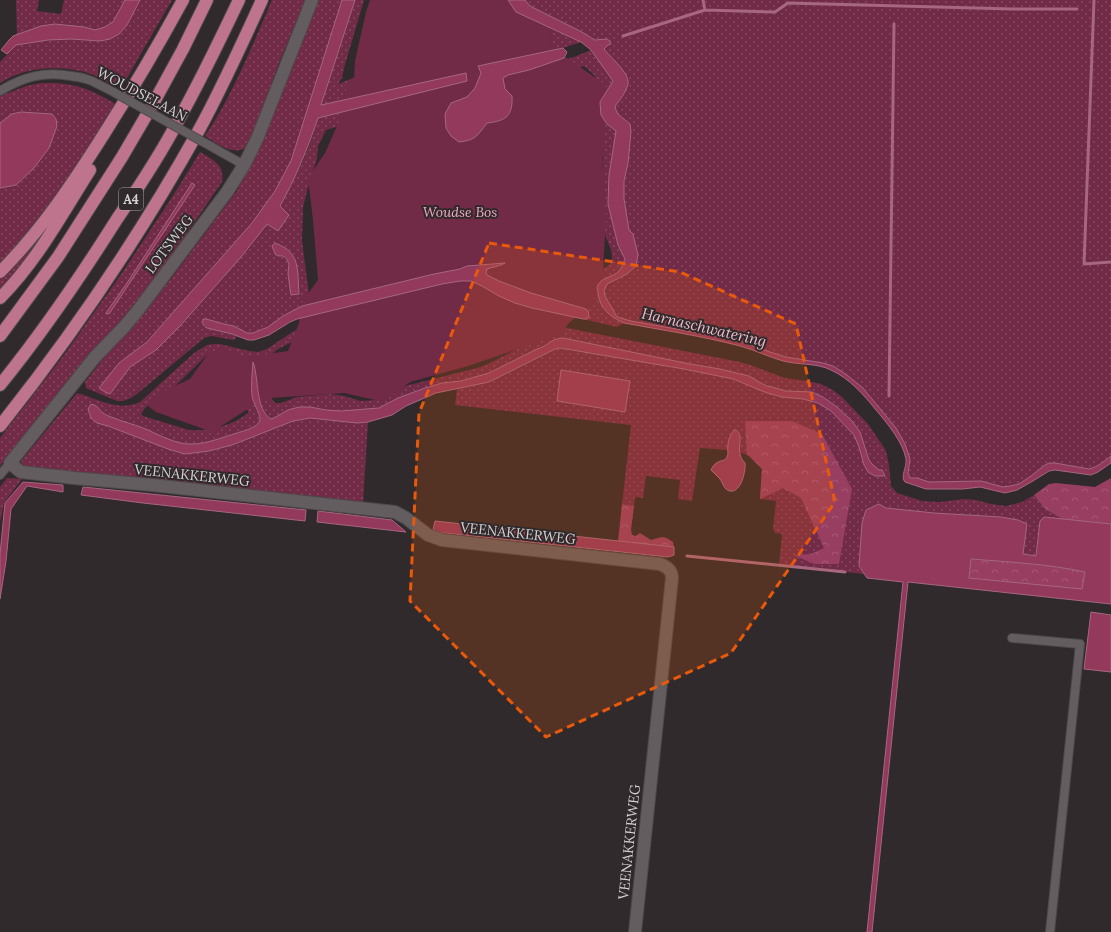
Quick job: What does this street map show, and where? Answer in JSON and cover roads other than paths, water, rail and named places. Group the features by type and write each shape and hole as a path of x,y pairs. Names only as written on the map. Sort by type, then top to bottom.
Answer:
{"highway":[{"path":"0,272 28,242 50,214 89,158 162,38 182,0"},
{"name":"A4","path":"0,336 58,257 122,157 183,49 207,0"},
{"name":"A4","path":"0,385 24,355 83,273 146,175 179,120 210,61 239,0"},
{"name":"A4","path":"0,426 46,367 133,241 199,130 242,46 262,0"},
{"path":"0,298 16,281 38,253 58,222 111,136 123,103"}],"street":[{"name":"LOTSWEG","path":"0,475 94,357 124,327 139,309 227,192 244,165 257,139 312,0"},
{"name":"WOUDSELAAN","path":"0,91 11,84 35,76 61,74 86,78 244,165"},
{"name":"VEENAKKERWEG","path":"10,463 21,472 395,512 406,518 428,535 442,540 660,564 666,566 672,574 672,578 634,932"},
{"path":"1012,638 1080,644 1050,932"}],"waterway":[{"path":"703,0 705,10"},
{"path":"1094,0 1084,264 1111,262"},
{"path":"623,36 705,10 775,12 788,3 1012,9 1077,9"},
{"path":"889,396 894,24"},
{"path":"687,556 845,572"}],"park label":[{"name":"Woudse Bos","path":"460,212"}],"water label":[{"name":"Harnaschwatering","path":"704,327"}]}
